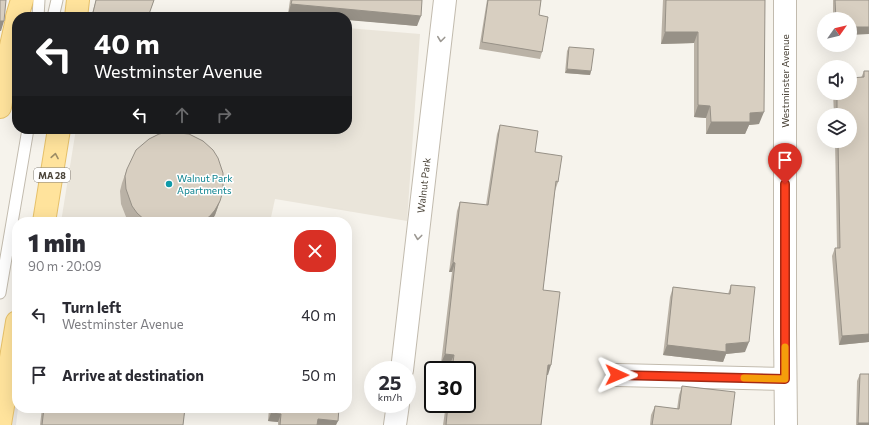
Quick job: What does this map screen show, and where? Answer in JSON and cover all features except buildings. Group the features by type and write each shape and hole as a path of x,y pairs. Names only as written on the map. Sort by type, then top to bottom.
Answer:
{"main road":[{"path":"19,12 22,0"},
{"path":"77,12 78,0"},
{"path":"0,107 4,63 12,35"},
{"name":"MA 28","path":"45,217 58,134"},
{"path":"0,424 12,352"}],"street":[{"name":"Walnut Park","path":"403,361 445,0"},
{"name":"Westminster Avenue","path":"785,0 786,425"},
{"path":"617,375 785,379"},
{"path":"395,425 397,413"}],"lane":[{"path":"38,12 39,0"},
{"path":"54,12 57,0"},
{"path":"13,217 27,134"},
{"path":"0,292 12,222"}],"shaded area":[{"name":"Walnut Park Apartments","path":"352,28 420,34 407,221 275,199 271,217 62,217 75,134 352,134"},
{"path":"12,394 12,413 17,413 16,425 7,425"}],"slow traffic":[{"path":"744,378 785,379 785,347"}],"place":[{"name":"Walnut Park Apartments","path":"169,184"}],"route":[{"path":"617,375 785,379 785,184"}]}
